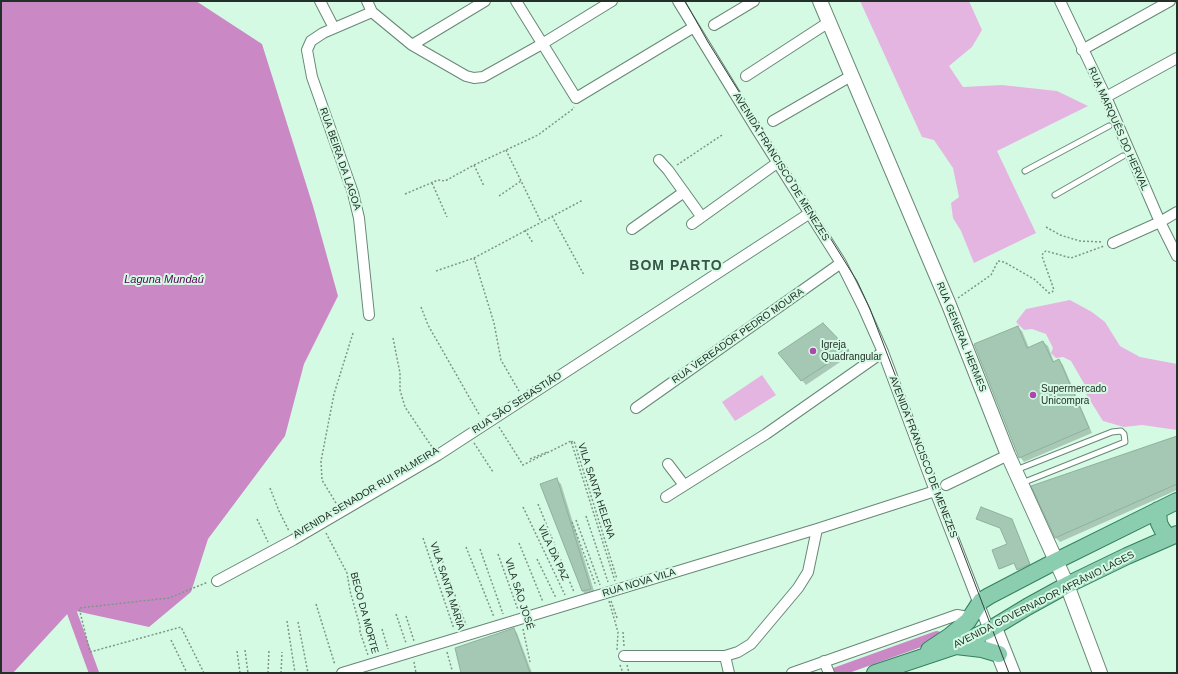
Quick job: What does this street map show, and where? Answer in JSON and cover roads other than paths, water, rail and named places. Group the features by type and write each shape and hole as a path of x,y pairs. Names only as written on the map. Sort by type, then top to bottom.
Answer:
{"main road":[{"name":"AVENIDA GOVERNADOR AFRÂNIO LAGES","path":"911,662 950,636 968,621 980,604 989,596 1177,501"},
{"path":"1158,510 1159,523 1162,529 1173,535"},
{"path":"1117,531 1125,541 1127,556"},
{"name":"AVENIDA GOVERNADOR AFRÂNIO LAGES","path":"911,662 956,646 1067,585 1173,535"},
{"path":"1014,583 1014,597 1017,602 1027,607"},
{"path":"956,646 982,649 999,654"},
{"path":"875,673 911,662"}],"street":[{"path":"320,1 334,28"},
{"path":"367,1 372,12 412,45 466,76 474,78 483,77 542,44 612,1"},
{"path":"412,45 485,1"},
{"path":"516,1 576,98 694,27"},
{"name":"AVENIDA FRANCISCO DE MENEZES","path":"678,1 777,163 841,263 863,307 883,352 935,491 980,604 992,627 1006,673"},
{"path":"714,25 754,1"},
{"name":"RUA GENERAL HERMES","path":"820,1 949,305 1008,455 1067,585 1100,673"},
{"name":"RUA MARQUÊS DO HERVAL","path":"1060,1 1106,98 1112,125 1177,256"},
{"path":"1082,50 1170,1"},
{"name":"RUA BEIRA DA LAGOA","path":"369,315 359,218 353,193 312,77 307,56 309,44 315,37 372,12"},
{"path":"746,76 828,22"},
{"path":"1106,98 1177,58"},
{"path":"773,121 852,76"},
{"path":"659,160 702,216"},
{"path":"692,224 777,163"},
{"path":"632,229 684,192"},
{"path":"1113,243 1160,222 1177,212"},
{"name":"RUA SÃO SEBASTIÃO","path":"214,581 272,552 438,455 810,213"},
{"name":"RUA VEREADOR PEDRO MOURA","path":"636,408 841,263"},
{"path":"666,497 766,434 883,352"},
{"path":"946,486 1008,455"},
{"path":"668,464 684,486"},
{"name":"RUA NOVA VILA","path":"339,670 371,664 413,652 817,529 935,491"},
{"path":"620,658 725,656 738,652 751,644 798,588 808,572 817,529"},
{"path":"792,673 827,668 957,615 963,616 968,621"},
{"path":"992,627 1015,673"},
{"path":"725,656 729,673"}],"lane":[{"path":"1025,171 1112,125"},
{"path":"1056,195 1126,155"},
{"path":"1016,471 1112,432 1121,431 1124,434 1125,442 1021,484"}],"water":[{"name":"Laguna Mundaú","path":"1,1 196,1 262,44 313,206 338,296 304,364 285,436 208,539 191,592 149,627 71,610 13,673 1,673"}],"waterway":[{"path":"71,610 94,673"},
{"path":"834,673 937,636"}],"tram line":[{"path":"685,1 708,42 857,281 870,309 1009,673"}],"place":[{"name":"Igreja Quadrangular","path":"813,351"},
{"name":"Supermercado Unicompra","path":"1033,395"}],"district":[{"name":"BOM PARTO","path":"676,266"}]}
